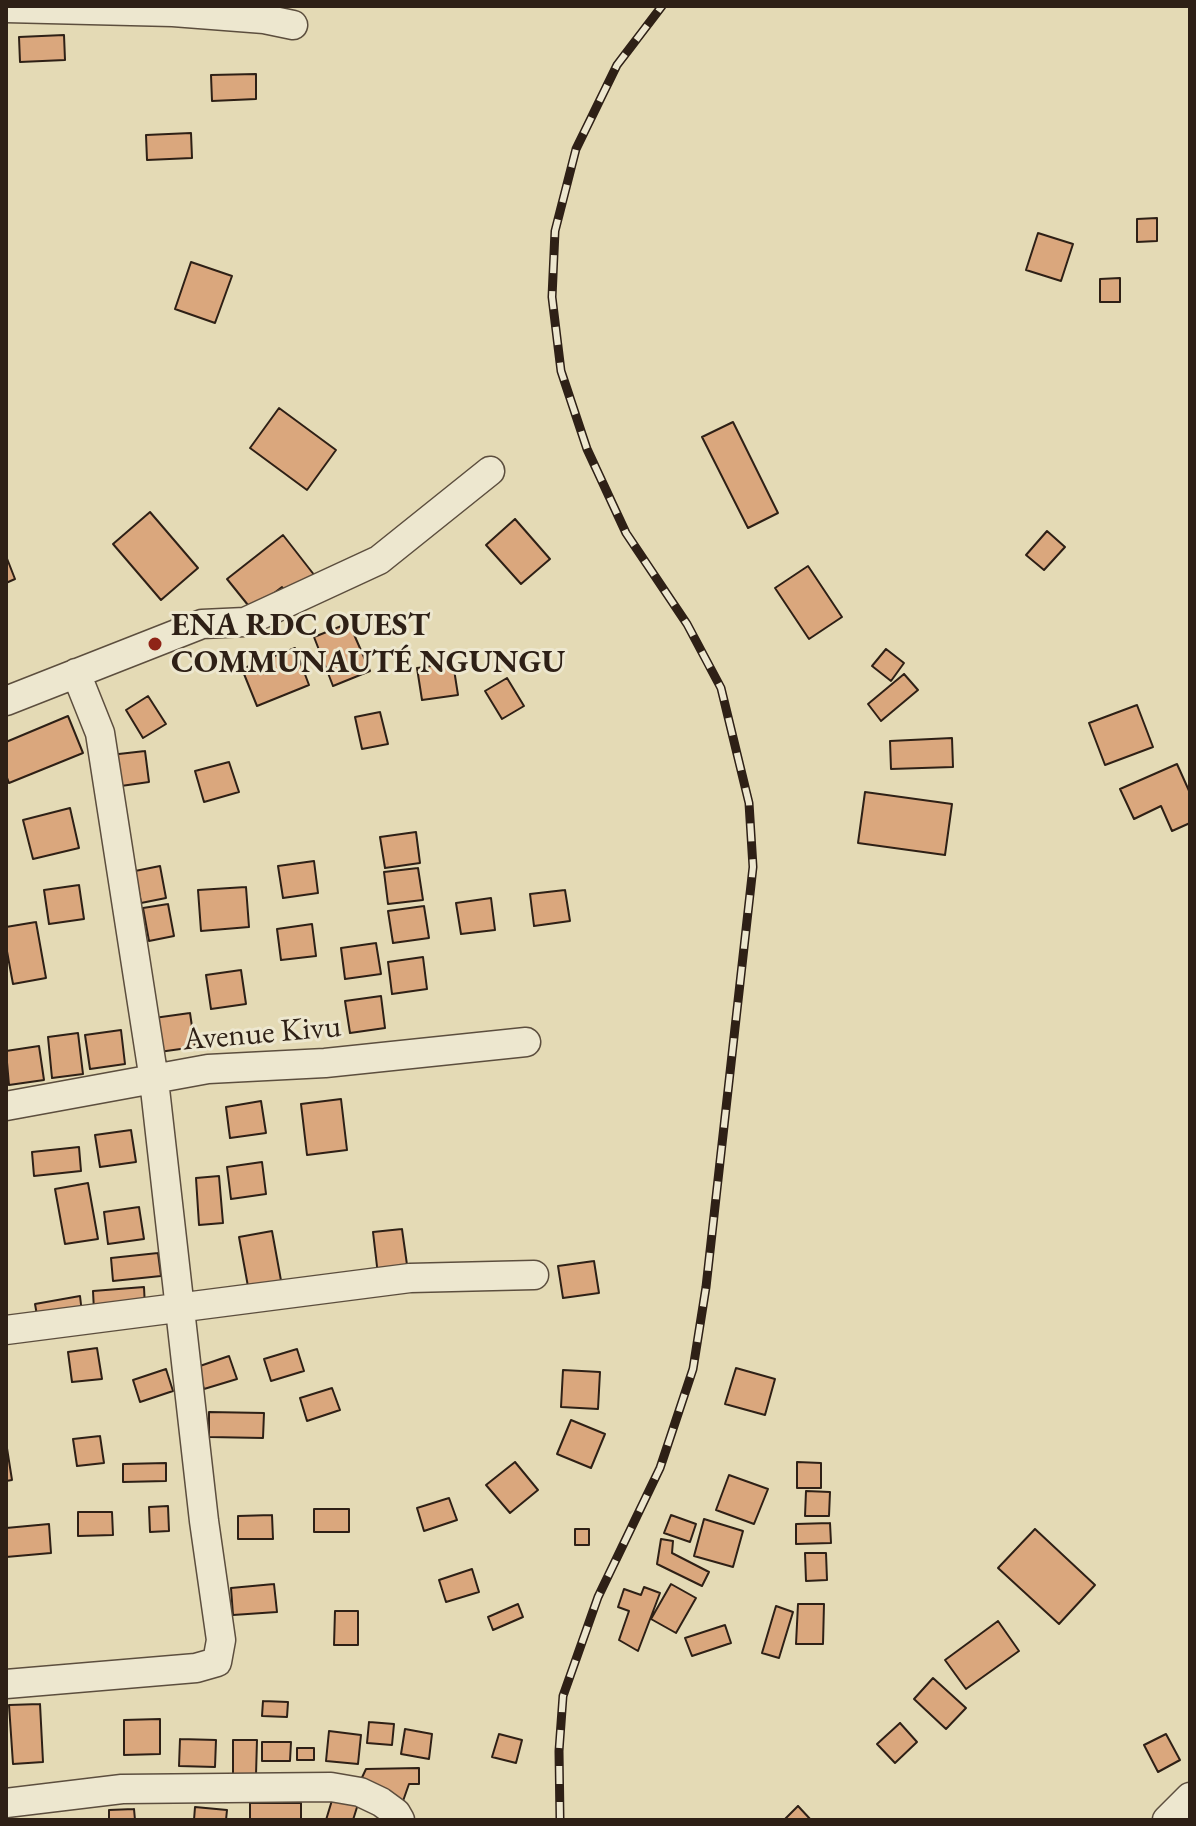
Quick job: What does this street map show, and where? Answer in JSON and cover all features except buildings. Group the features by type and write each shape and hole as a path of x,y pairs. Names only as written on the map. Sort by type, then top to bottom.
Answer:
{"street":[{"path":"6,8 173,12 264,19 293,25"},
{"path":"6,701 202,624 245,622 379,560 490,471"},
{"path":"6,1684 196,1668 217,1662 221,1640 204,1521 154,1080 100,733 76,673"},
{"name":"Avenue Kivu","path":"6,1106 208,1069 325,1063 526,1042"},
{"path":"6,1330 410,1278 534,1275"},
{"path":"6,1803 122,1789 331,1787 360,1792 381,1802 400,1820"},
{"path":"1167,1820 1190,1797"}],"railway":[{"path":"560,1820 559,1751 563,1696 598,1597 660,1468 693,1369 706,1287 753,867 749,803 721,688 687,624 626,533 587,449 561,371 552,297 555,231 576,149 617,65 662,6"}],"place":[{"name":"ENA RDC OUEST COMMUNAUTÉ NGUNGU","path":"155,644"}]}
